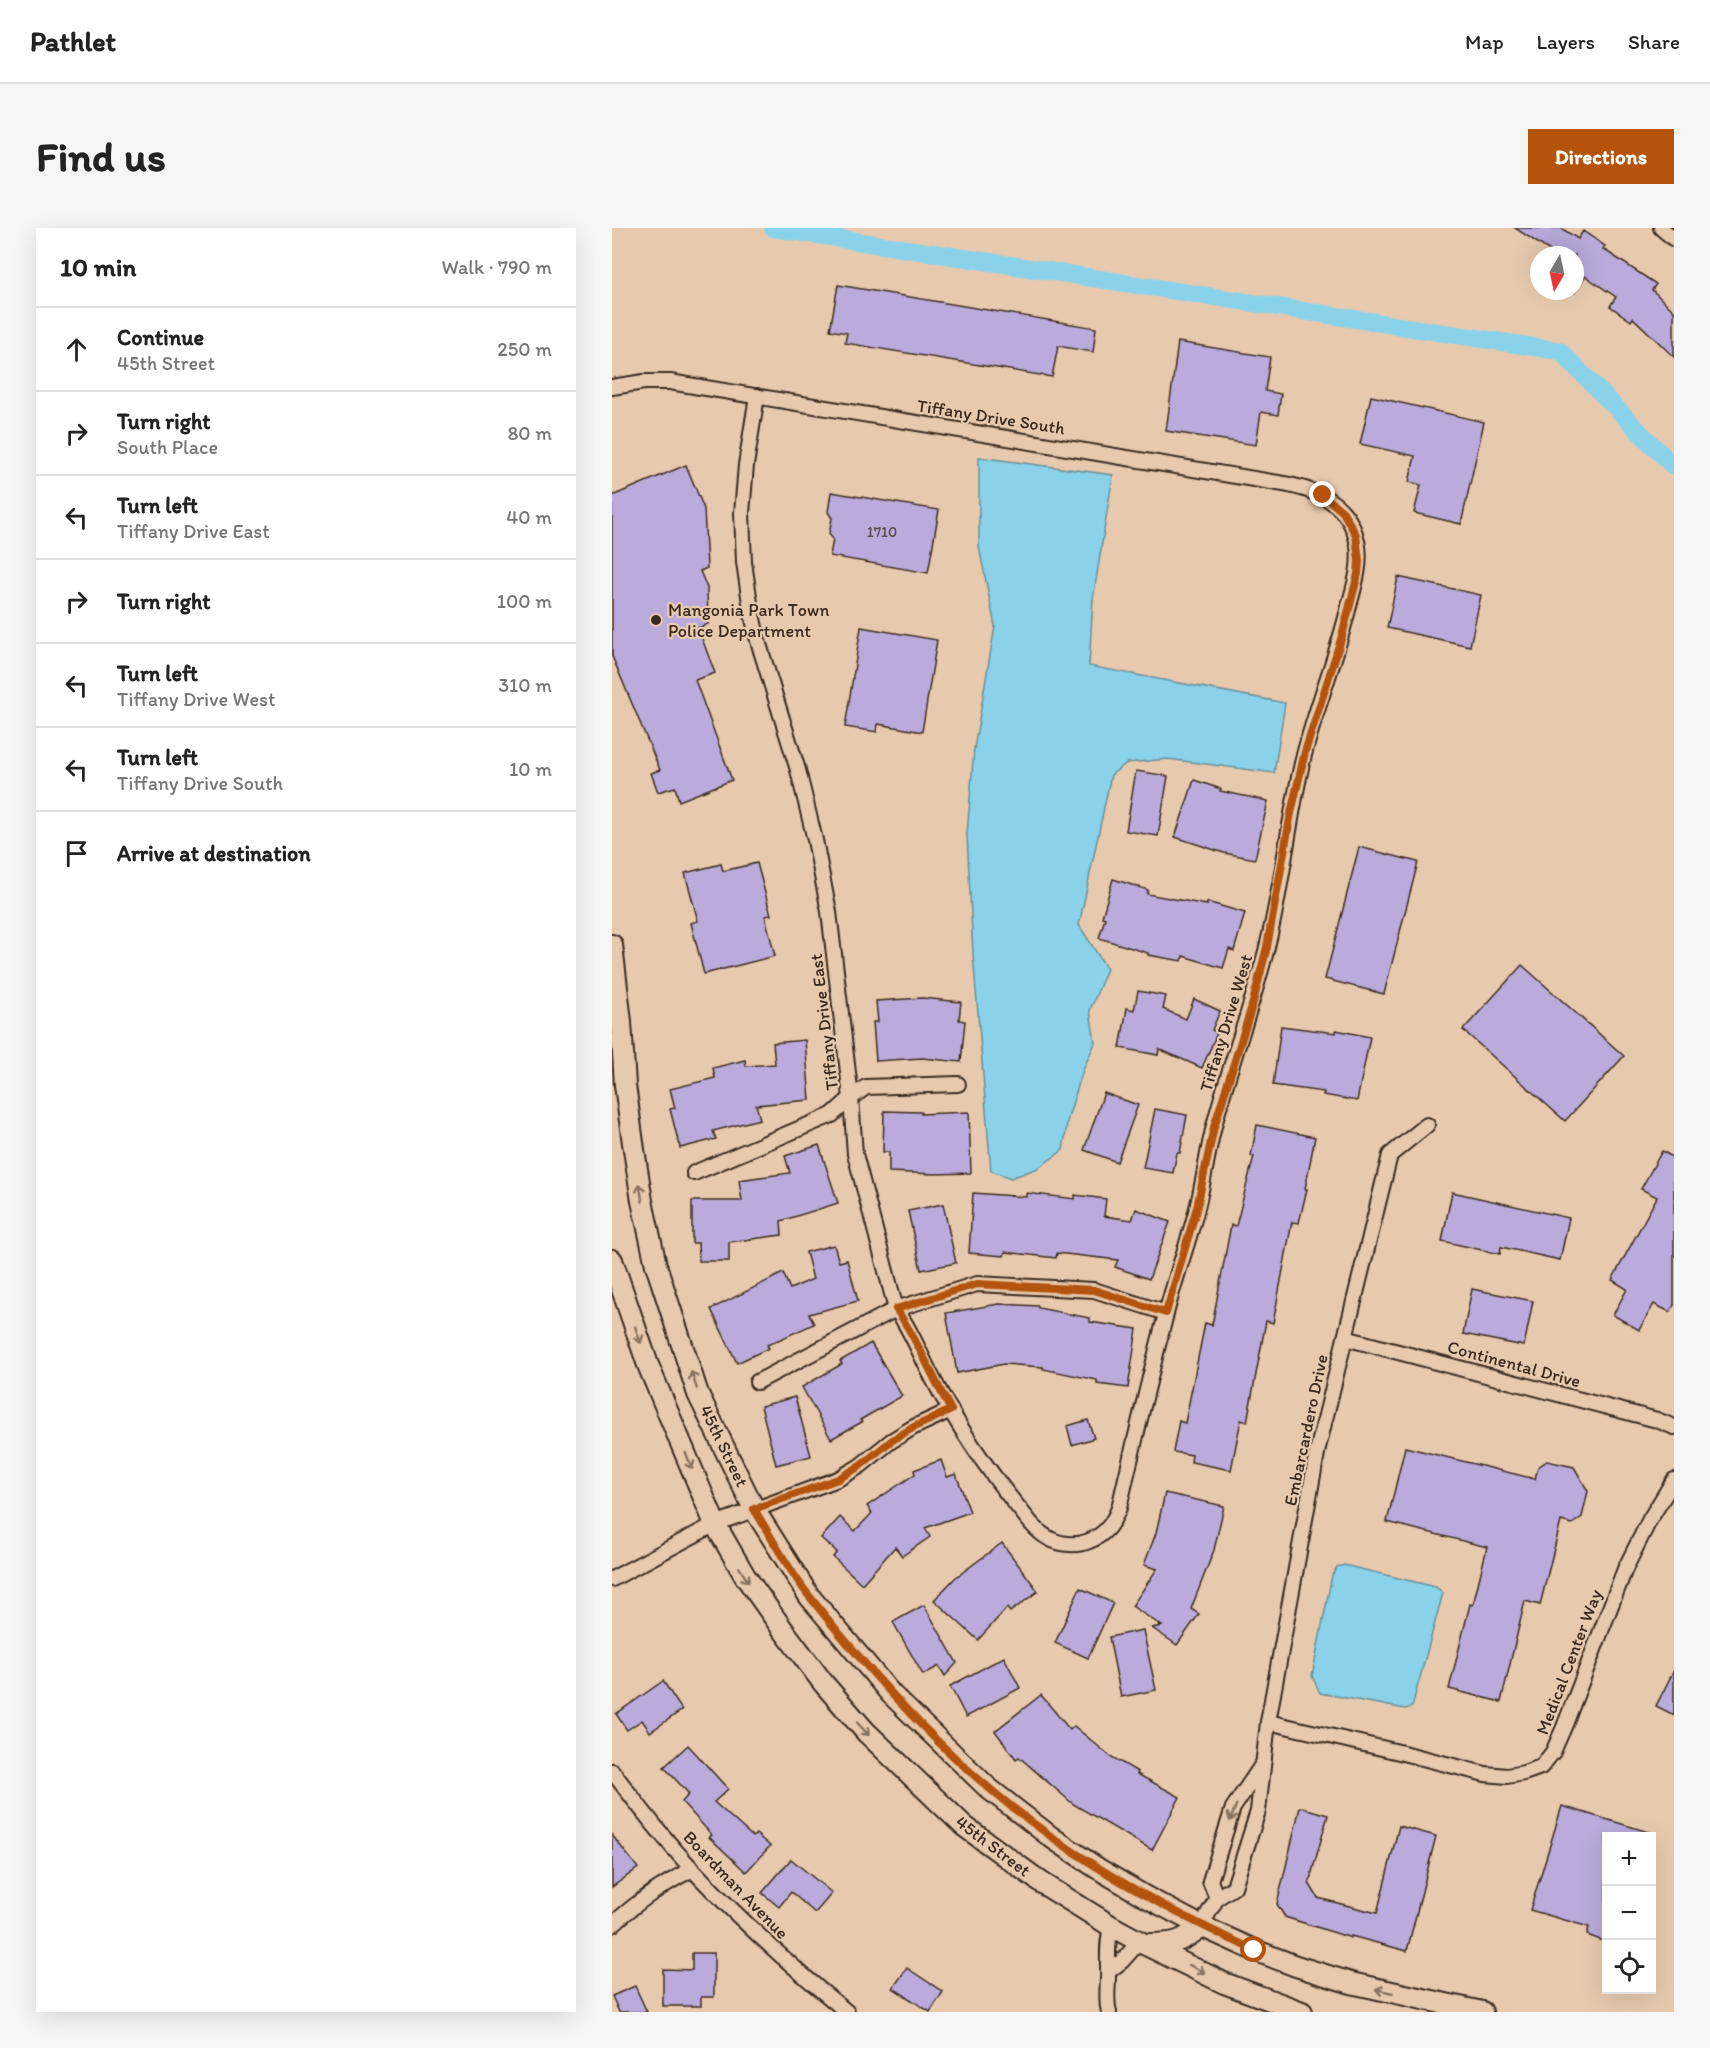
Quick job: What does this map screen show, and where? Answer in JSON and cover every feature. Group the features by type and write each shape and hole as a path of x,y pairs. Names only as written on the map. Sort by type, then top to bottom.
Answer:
{"main road":[{"name":"45th Street","path":"612,945 621,1022 625,1085 642,1202 656,1265 698,1394 754,1509 809,1596 891,1694 988,1788 1051,1837 1097,1868 1202,1926 1265,1954 1351,1983 1482,2012"},
{"name":"45th Street","path":"612,1260 648,1365 715,1524 745,1576 781,1627 824,1684 866,1732 964,1826 1042,1883 1142,1943 1224,1983 1302,2012"},
{"path":"1142,1943 1172,1944 1187,1938 1202,1926"}],"street":[{"path":"1661,228 1674,239"},
{"name":"Tiffany Drive South","path":"612,387 644,382 670,382 1298,486 1311,490 1334,503 1350,523"},
{"name":"Tiffany Drive East","path":"757,396 746,465 742,513 744,562 750,610 798,770 815,840 829,912 851,1098 855,1154 896,1309 908,1325 932,1377 976,1451 1010,1498 1039,1532 1049,1539 1073,1545 1085,1543 1106,1530"},
{"name":"Tiffany Drive West","path":"1106,1530 1114,1521 1119,1508 1166,1313 1197,1207 1214,1127 1252,1006 1267,947 1291,813 1305,752 1342,636 1358,574 1358,548 1350,523"},
{"path":"694,1173 832,1115 851,1098 867,1088 958,1084"},
{"name":"Embarcardero Drive","path":"1202,1926 1217,1898 1234,1887 1258,1811 1268,1722 1318,1448 1390,1155 1427,1125"},
{"path":"757,1382 896,1309 977,1284 1094,1290 1166,1313"},
{"name":"Continental Drive","path":"1345,1338 1657,1420 1674,1427"},
{"path":"612,1579 715,1524 838,1479 860,1466 891,1441 914,1427 951,1410"},
{"name":"Medical Center Way","path":"1268,1722 1485,1774 1507,1776 1541,1767 1553,1752 1564,1727 1625,1569 1650,1519 1674,1480"},
{"name":"Embarcardero Drive","path":"1217,1898 1210,1881 1233,1808 1264,1763"},
{"name":"Boardman Avenue","path":"612,1771 692,1869 752,1930 806,1979 847,2012"},
{"path":"612,1925 645,1896 692,1869"},
{"path":"1108,2012 1106,1999 1109,1971 1107,1946 1111,1926"},
{"path":"1109,1971 1142,1943"}],"water":[{"path":"979,457 1113,475 1093,599 1089,666 1285,703 1274,773 1168,759 1127,763 1111,775 1079,925 1107,969 1090,1010 1095,1043 1083,1070 1068,1118 1063,1150 1038,1168 1011,1178 991,1171 973,954 967,834 974,749 995,626 979,547"},
{"path":"1344,1565 1436,1587 1443,1593 1412,1707 1405,1709 1320,1693 1312,1676 1332,1575 1337,1567"}],"building":[{"path":"1515,228 1561,228 1578,239 1583,231 1605,246 1603,249 1656,284 1652,290 1674,311 1674,357 1633,318 1631,321 1610,306 1616,297 1585,276 1584,278 1584,246 1542,246"},
{"path":"838,285 1096,328 1093,352 1058,346 1052,377 845,343 847,333 830,330"},
{"path":"1178,342 1270,357 1265,391 1281,394 1278,415 1261,412 1256,445 1166,431"},
{"path":"1371,396 1484,422 1461,524 1414,513 1421,485 1409,482 1415,456 1360,444"},
{"path":"686,465 704,509 707,568 700,571 707,588 708,624 698,628 715,673 695,680 732,780 679,801 675,787 658,792 651,773 660,770 612,656 612,496"},
{"path":"831,492 939,510 928,573 830,556 833,539 829,534 832,518 828,512"},
{"path":"1398,577 1481,595 1470,646 1387,628"},
{"path":"861,627 937,640 922,732 878,724 877,732 845,727"},
{"path":"1136,771 1168,776 1158,836 1126,831"},
{"path":"1194,780 1221,789 1220,791 1268,801 1255,859 1224,853 1175,837"},
{"path":"1359,847 1418,862 1384,994 1325,979"},
{"path":"757,863 771,915 765,916 775,956 704,974 691,923 698,921 685,873 721,864 723,871"},
{"path":"1113,879 1148,890 1147,894 1207,905 1207,902 1245,913 1234,951 1229,949 1223,968 1183,956 1182,961 1148,955 1148,953 1099,938 1105,918 1102,917"},
{"path":"1522,965 1624,1056 1565,1121 1463,1030"},
{"path":"1138,991 1166,996 1163,1009 1186,1019 1194,999 1220,1011 1212,1030 1217,1033 1202,1068 1159,1049 1158,1055 1120,1048 1127,1008 1134,1010"},
{"path":"922,998 961,1002 959,1020 965,1021 961,1062 922,1058 876,1061 873,1022 878,1022 876,1001"},
{"path":"1281,1026 1336,1033 1336,1030 1370,1037 1357,1101 1323,1095 1324,1092 1273,1085"},
{"path":"805,1040 810,1100 756,1105 760,1119 713,1131 716,1139 680,1148 670,1109 675,1108 670,1089 715,1078 713,1068 745,1060 746,1066 775,1064 773,1043"},
{"path":"1104,1093 1138,1105 1117,1162 1084,1150"},
{"path":"1155,1109 1187,1115 1180,1153 1177,1153 1173,1173 1143,1168"},
{"path":"884,1111 921,1112 921,1114 969,1112 971,1173 889,1172 889,1152 883,1152"},
{"path":"1257,1125 1315,1137 1299,1223 1292,1222 1273,1323 1266,1321 1247,1422 1241,1420 1231,1470 1191,1462 1192,1455 1173,1452 1179,1421 1185,1423 1205,1323 1212,1325 1231,1225 1236,1226 1254,1156 1251,1156"},
{"path":"819,1145 838,1203 781,1221 782,1235 729,1242 729,1261 699,1261 698,1243 692,1243 692,1201 742,1201 739,1180 790,1173 785,1156"},
{"path":"1662,1151 1674,1158 1674,1305 1670,1312 1654,1304 1639,1330 1613,1315 1627,1289 1612,1280 1657,1197 1641,1189"},
{"path":"1452,1192 1569,1218 1560,1260 1501,1247 1500,1254 1442,1241"},
{"path":"973,1193 1027,1197 1027,1193 1075,1199 1075,1195 1106,1199 1104,1216 1132,1220 1136,1209 1170,1222 1149,1279 1115,1267 1118,1260 1057,1253 1056,1258 1005,1252 1004,1256 969,1253"},
{"path":"943,1204 956,1263 921,1270 908,1211"},
{"path":"834,1245 839,1262 847,1260 858,1301 809,1314 814,1324 767,1345 769,1348 737,1363 711,1309 783,1273 790,1289 813,1279 806,1252"},
{"path":"1472,1289 1533,1301 1524,1346 1463,1334"},
{"path":"999,1304 1038,1306 1038,1308 1090,1318 1090,1322 1137,1329 1128,1388 1097,1384 1097,1380 1043,1369 1043,1367 1004,1364 957,1373 946,1313"},
{"path":"871,1343 902,1396 831,1439 802,1387 842,1364 840,1361"},
{"path":"795,1397 811,1456 776,1465 761,1406"},
{"path":"1088,1420 1094,1438 1072,1445 1067,1426"},
{"path":"1405,1447 1535,1479 1538,1467 1547,1461 1574,1467 1588,1491 1582,1517 1572,1524 1561,1521 1540,1605 1525,1601 1501,1702 1449,1689 1487,1547 1387,1522"},
{"path":"941,1460 947,1477 956,1474 970,1512 925,1528 930,1537 902,1556 895,1547 862,1584 833,1557 837,1552 821,1538 840,1517 855,1531 872,1513 867,1506 915,1474 914,1470"},
{"path":"1165,1493 1224,1506 1214,1550 1191,1609 1199,1614 1177,1645 1152,1628 1162,1626 1132,1606 1157,1569 1144,1565 1156,1533"},
{"path":"1002,1543 1038,1591 1010,1612 1007,1608 978,1640 934,1600 955,1578"},
{"path":"1080,1588 1113,1603 1088,1658 1055,1643"},
{"path":"924,1605 957,1663 945,1676 939,1666 923,1675 893,1622"},
{"path":"1143,1630 1156,1690 1121,1697 1109,1637"},
{"path":"1004,1657 1020,1688 966,1717 950,1686"},
{"path":"1674,1670 1674,1715 1656,1706"},
{"path":"663,1681 682,1710 650,1732 642,1720 627,1730 616,1714"},
{"path":"1041,1695 1070,1730 1074,1726 1110,1756 1138,1772 1137,1774 1180,1797 1152,1850 1073,1804 1019,1757 1016,1759 995,1731"},
{"path":"688,1745 728,1789 714,1802 753,1837 756,1834 770,1846 746,1872 709,1837 712,1835 682,1802 689,1794 664,1767"},
{"path":"1562,1806 1649,1832 1602,1832 1602,1941 1587,1935 1589,1927 1530,1910"},
{"path":"1300,1807 1328,1815 1309,1883 1318,1898 1377,1913 1399,1826 1436,1836 1407,1951 1351,1936 1351,1938 1285,1917 1277,1904"},
{"path":"612,1835 638,1868 612,1887"},
{"path":"791,1859 832,1893 815,1913 791,1892 779,1907 762,1893"},
{"path":"692,1953 714,1953 714,1997 701,1997 701,2006 663,2006 663,1969 692,1970"},
{"path":"907,1968 943,1992 930,2012 893,1988"},
{"path":"635,1986 647,2012 619,2012 612,1996"}],"waterway":[{"path":"773,228 1560,351 1674,467"}],"place":[{"name":"Mangonia Park Town Police Department","path":"656,620"}],"route":[{"path":"1254,1950 1146,1897 1097,1868 1051,1837 988,1788 891,1694 809,1596 754,1509 838,1479 860,1466 891,1441 914,1427 951,1410 932,1377 908,1325 896,1309 977,1284 1094,1290 1166,1313 1197,1207 1214,1127 1252,1006 1267,947 1291,813 1305,752 1342,636 1358,574 1356,535 1343,512 1323,495"}]}
